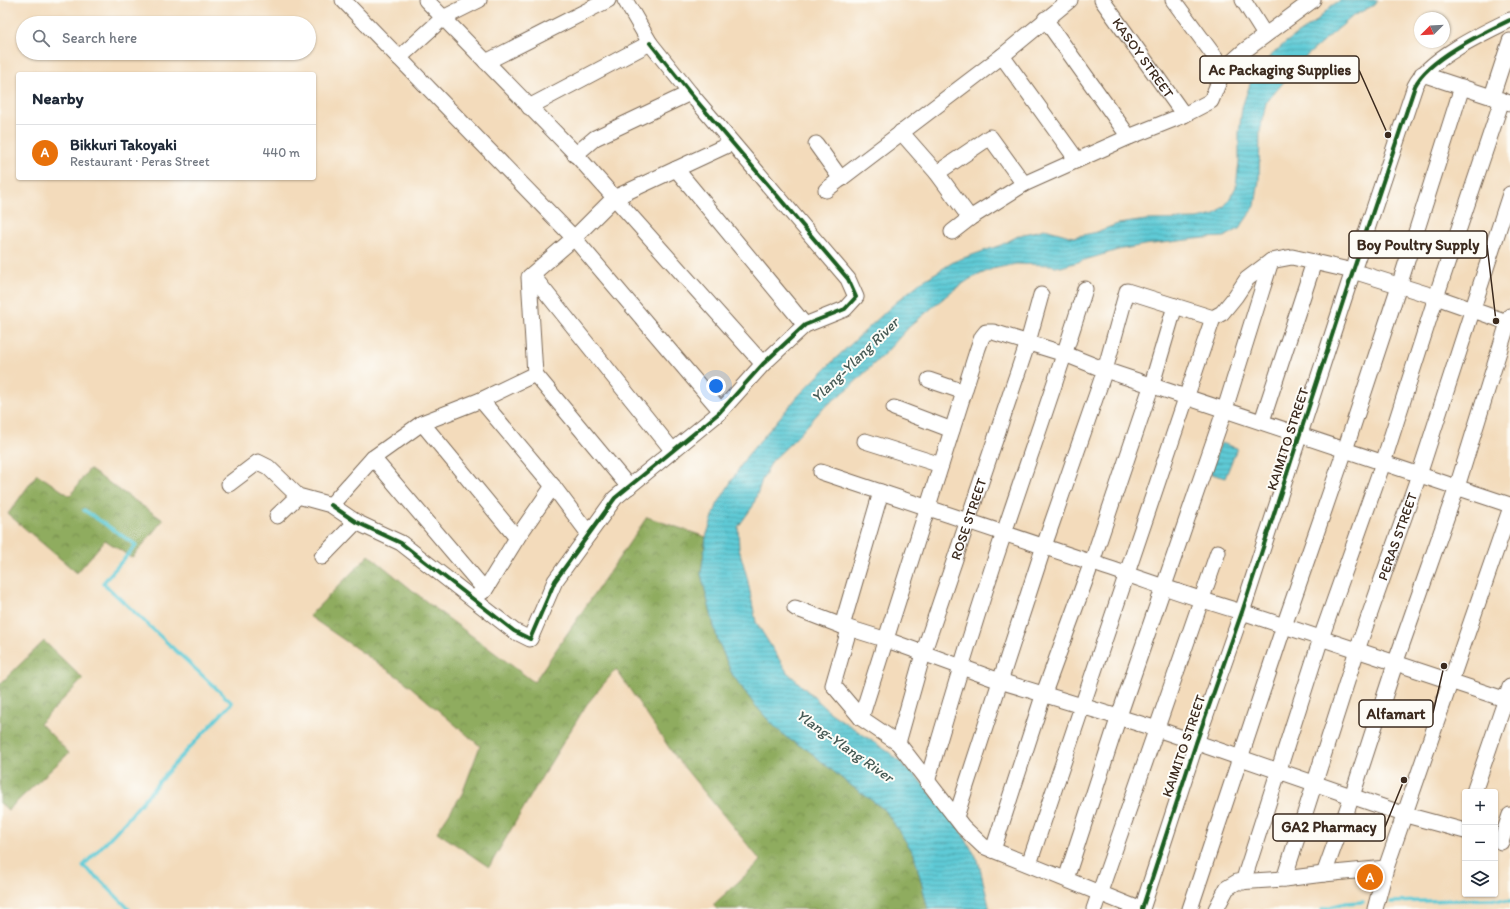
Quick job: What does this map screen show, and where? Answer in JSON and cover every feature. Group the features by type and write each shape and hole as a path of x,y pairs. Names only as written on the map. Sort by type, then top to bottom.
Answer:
{"street":[{"path":"343,0 574,238 721,410"},
{"path":"426,0 575,155 763,364"},
{"path":"399,58 443,18 479,0"},
{"path":"486,62 608,0"},
{"path":"229,484 258,462 268,467 298,496 331,505 356,522 401,543 472,600 514,631 530,639 556,581 615,498 721,410 763,364 805,325 845,309 856,297 848,279 690,93 650,42 625,0"},
{"path":"826,190 1002,56 1045,19 1070,0"},
{"name":"KASOY STREET","path":"1102,0 1184,115"},
{"path":"1173,0 1224,69"},
{"path":"1243,0 1265,35"},
{"path":"952,232 970,218 1024,184 1184,115 1211,101 1224,69 1244,51 1313,0"},
{"path":"1045,19 1130,137"},
{"name":"KAIMITO STREET","path":"1140,909 1242,612 1415,86 1422,74 1440,59 1510,20"},
{"path":"1243,882 1321,638 1384,462 1436,297 1501,100 1510,41"},
{"path":"529,107 650,42"},
{"path":"1002,56 1077,160"},
{"path":"1422,74 1501,100"},
{"path":"1190,909 1284,626 1345,450 1462,87"},
{"path":"575,155 595,138 690,93"},
{"path":"901,132 937,173 970,218"},
{"path":"937,173 990,137 1024,184"},
{"path":"629,487 536,374 529,277 574,238 614,198 732,143"},
{"path":"816,144 841,179"},
{"path":"676,170 805,325"},
{"name":"PERAS STREET","path":"1284,879 1357,650 1419,475 1510,194"},
{"path":"1028,864 1083,706 1213,318 1222,313 1247,279 1271,261 1292,257 1353,271 1509,321 1457,487 1324,874"},
{"path":"1066,879 1119,716 1225,409 1271,261"},
{"path":"1262,421 1314,262"},
{"path":"532,275 673,451"},
{"path":"927,782 961,667 1004,533 1065,354 1085,289"},
{"path":"956,817 1044,546 1105,370 1127,291 1213,318"},
{"name":"ROSE STREET","path":"898,743 923,654 1028,342 1041,295"},
{"path":"993,850 1044,693 1092,562 1152,384 1176,306"},
{"path":"861,718 887,640 964,392 972,345 986,332 993,332 1065,354 1105,370 1152,384 1510,505"},
{"path":"331,505 373,458 422,423 481,400 536,374"},
{"path":"929,380 964,392"},
{"path":"481,400 552,486 589,534"},
{"path":"894,408 952,430"},
{"path":"422,423 517,538"},
{"path":"864,441 941,465"},
{"path":"373,458 485,590"},
{"path":"820,472 1164,586 1200,600 1242,612 1357,650 1395,664 1451,682 1509,696 1475,789"},
{"path":"472,600 485,590 517,538 552,486"},
{"path":"881,492 847,628 848,633 833,685 861,718 898,743 963,827 983,846 1140,909"},
{"path":"277,516 298,496"},
{"path":"1375,909 1386,868 1406,815 1510,510"},
{"path":"322,557 356,522"},
{"path":"1094,909 1101,893 1200,600 1218,552"},
{"path":"795,608 847,628 887,640 1000,681 1119,716 1406,815 1462,827"},
{"path":"1502,843 1510,815"},
{"path":"1216,909 1227,888 1232,884 1386,868"}],"green space":[{"path":"89,469 163,520 132,558 105,540 77,573 8,514 37,474 70,496"},
{"path":"647,517 706,537 701,574 717,638 732,674 754,704 787,738 809,751 845,781 885,810 914,854 928,909 717,909 713,905 761,861 674,755 616,669 587,704 489,867 437,832 462,794 480,746 404,681 309,616 369,555 433,607 534,682"},
{"path":"44,641 83,679 40,723 69,753 8,810 0,803 0,684"}],"water":[{"name":"Ylang-Ylang River","path":"1341,0 1378,0 1374,5 1353,16 1303,59 1266,103 1260,131 1259,181 1255,206 1239,229 1224,237 1144,245 1118,250 1061,267 1051,265 1016,264 992,269 970,279 952,291 909,327 849,388 822,409 798,436 772,461 762,480 753,506 738,527 739,549 747,577 756,622 787,672 831,713 890,753 916,776 959,828 978,860 989,909 928,909 914,854 885,810 845,781 809,751 787,738 754,704 732,674 717,638 701,574 706,537 717,505 746,457 799,395 895,303 921,282 955,261 1001,245 1020,235 1045,229 1073,237 1093,233 1118,224 1146,220 1198,219 1215,215 1227,203 1236,187 1242,107 1250,84 1263,63 1286,42 1314,23 1331,6"},
{"path":"1221,443 1237,448 1225,478 1209,473"}],"waterway":[{"path":"84,510 136,545 103,583 232,703 175,763 125,822 83,866 99,879 129,909"},
{"path":"1391,902 1490,899 1510,901"},
{"path":"1322,909 1346,903 1363,902"}],"cycle path":[{"path":"1142,909 1196,743 1242,612 1415,86 1422,76 1444,57 1472,39 1510,20"},
{"path":"331,505 356,522 401,543 514,631 530,639 555,581 615,498 719,413 763,364 805,325 845,309 856,297 848,279 690,93 650,43"}],"place":[{"name":"Ac Packaging Supplies","path":"1388,135"},
{"name":"Boy Poultry Supply","path":"1496,321"},
{"name":"Alfamart","path":"1444,666"},
{"name":"GA2 Pharmacy","path":"1404,780"},
{"name":"Bikkuri Takoyaki","path":"1370,877"}]}
